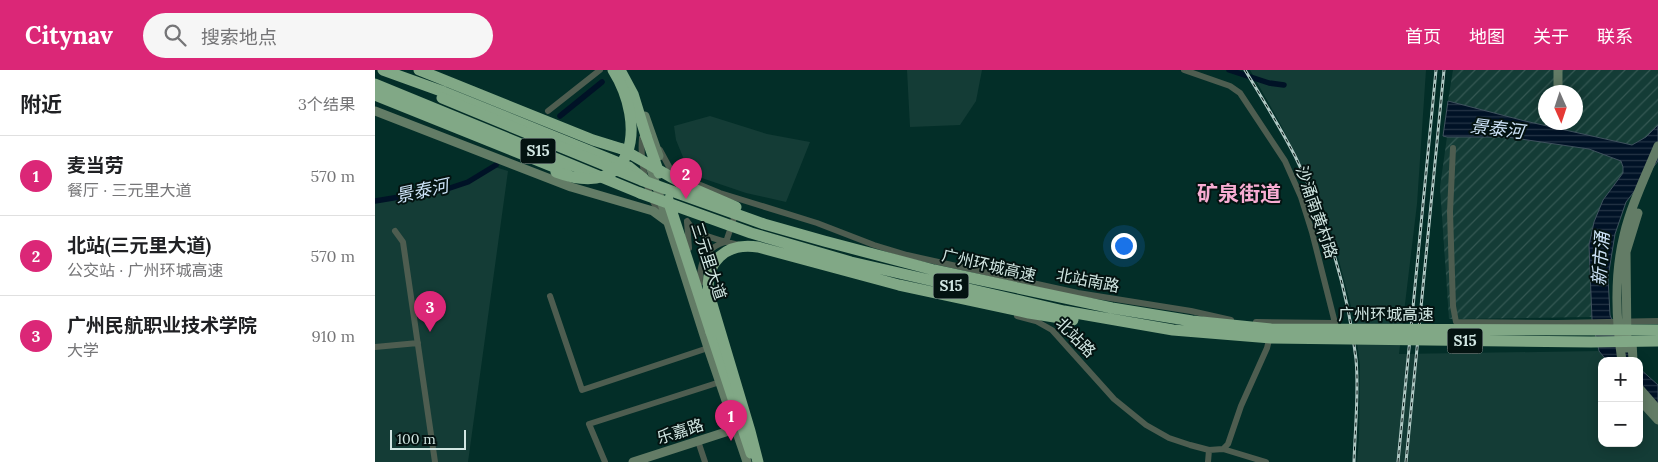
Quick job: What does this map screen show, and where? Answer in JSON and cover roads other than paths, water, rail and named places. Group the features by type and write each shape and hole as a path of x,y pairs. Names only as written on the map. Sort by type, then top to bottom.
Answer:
{"highway":[{"name":"广州环城高速","path":"375,70 641,180 719,209 824,241 934,270 1067,300 1138,313 1271,329 1658,330"},
{"path":"383,70 612,160 635,172 654,190 662,204 687,278 711,332"},
{"path":"419,70 593,140 621,149"},
{"path":"375,102 564,174 580,179 589,179 602,176 619,166 626,156 631,140 632,125 629,109 613,70"},
{"path":"620,70 637,105 711,332 756,462"},
{"path":"436,72 596,135 692,188 749,213 824,241"},
{"name":"广州环城高速","path":"375,84 640,193 751,233 851,262 1035,305 1173,330 1281,338 1583,342 1658,341"},
{"path":"375,95 555,168 640,193"},
{"path":"756,462 750,431 708,289 708,276 713,264 722,254 735,248 746,246 763,248 880,280 1029,313 1089,322 1173,330"}],"main road":[{"name":"三元里大道","path":"613,70 626,94 642,138 747,462"},
{"name":"三元里大道","path":"626,70 635,88 653,139 700,283 763,462"},
{"path":"1558,70 1558,85"},
{"path":"375,110 571,187 653,211 668,222"},
{"path":"1627,357 1618,269 1623,237 1658,146"},
{"path":"1622,357 1628,245 1658,162"},
{"path":"1623,322 1631,327 1633,357"},
{"path":"1643,393 1658,410"},
{"path":"1642,402 1658,420"},
{"name":"乐嘉路","path":"633,462 735,429"}],"street":[{"path":"548,111 600,70"},
{"name":"沙涌南黄村路","path":"1184,70 1230,86 1240,93 1285,161 1301,197 1312,232 1335,323"},
{"path":"653,139 672,170 680,194 687,221 689,248"},
{"path":"1453,148 1450,212 1453,306 1456,322 1588,323 1658,321"},
{"name":"北站南路","path":"672,170 697,184 741,200 817,223 889,250 930,261 1115,300 1191,311 1235,320 1272,323 1335,323"},
{"path":"700,283 699,269 704,255 716,245 726,242 741,200"},
{"name":"北站路","path":"687,221 696,230 726,242 874,282 1036,321 1053,330 1114,399 1135,417 1169,438 1209,450 1223,449"},
{"path":"395,232 403,242 435,462"},
{"path":"550,296 582,390 709,348"},
{"path":"1266,462 1223,449 1229,440 1241,406 1267,348 1272,323"},
{"path":"375,347 417,343"},
{"path":"605,462 589,424 720,382"},
{"path":"698,441 705,462"},
{"path":"1208,462 1209,450"}],"water":[{"name":"新市涌","path":"1448,101 1538,124 1538,130 1565,130 1632,145 1646,137 1658,125 1658,161 1626,202 1615,234 1608,277 1610,315 1618,336 1631,357 1604,357 1599,351 1592,319 1589,245 1594,222 1603,200 1623,173 1621,161 1589,149 1507,137 1443,136"},
{"path":"1643,372 1658,385 1658,405 1643,402"}],"waterway":[{"name":"景泰河","path":"1229,70 1269,83 1284,85"},
{"name":"景泰河","path":"560,116 602,82"},
{"name":"景泰河","path":"375,201 447,189 468,182 496,165"}],"railway":[{"path":"1245,70 1295,156 1326,229 1334,255 1347,307 1356,359 1357,398 1354,462"},
{"path":"1398,462 1436,70"},
{"path":"1406,462 1444,70"}],"place":[{"name":"北站(三元里大道)","path":"686,199"},
{"name":"广州民航职业技术学院","path":"430,332"},
{"name":"麦当劳","path":"731,441"}],"district":[{"name":"矿泉街道","path":"1239,194"}]}
